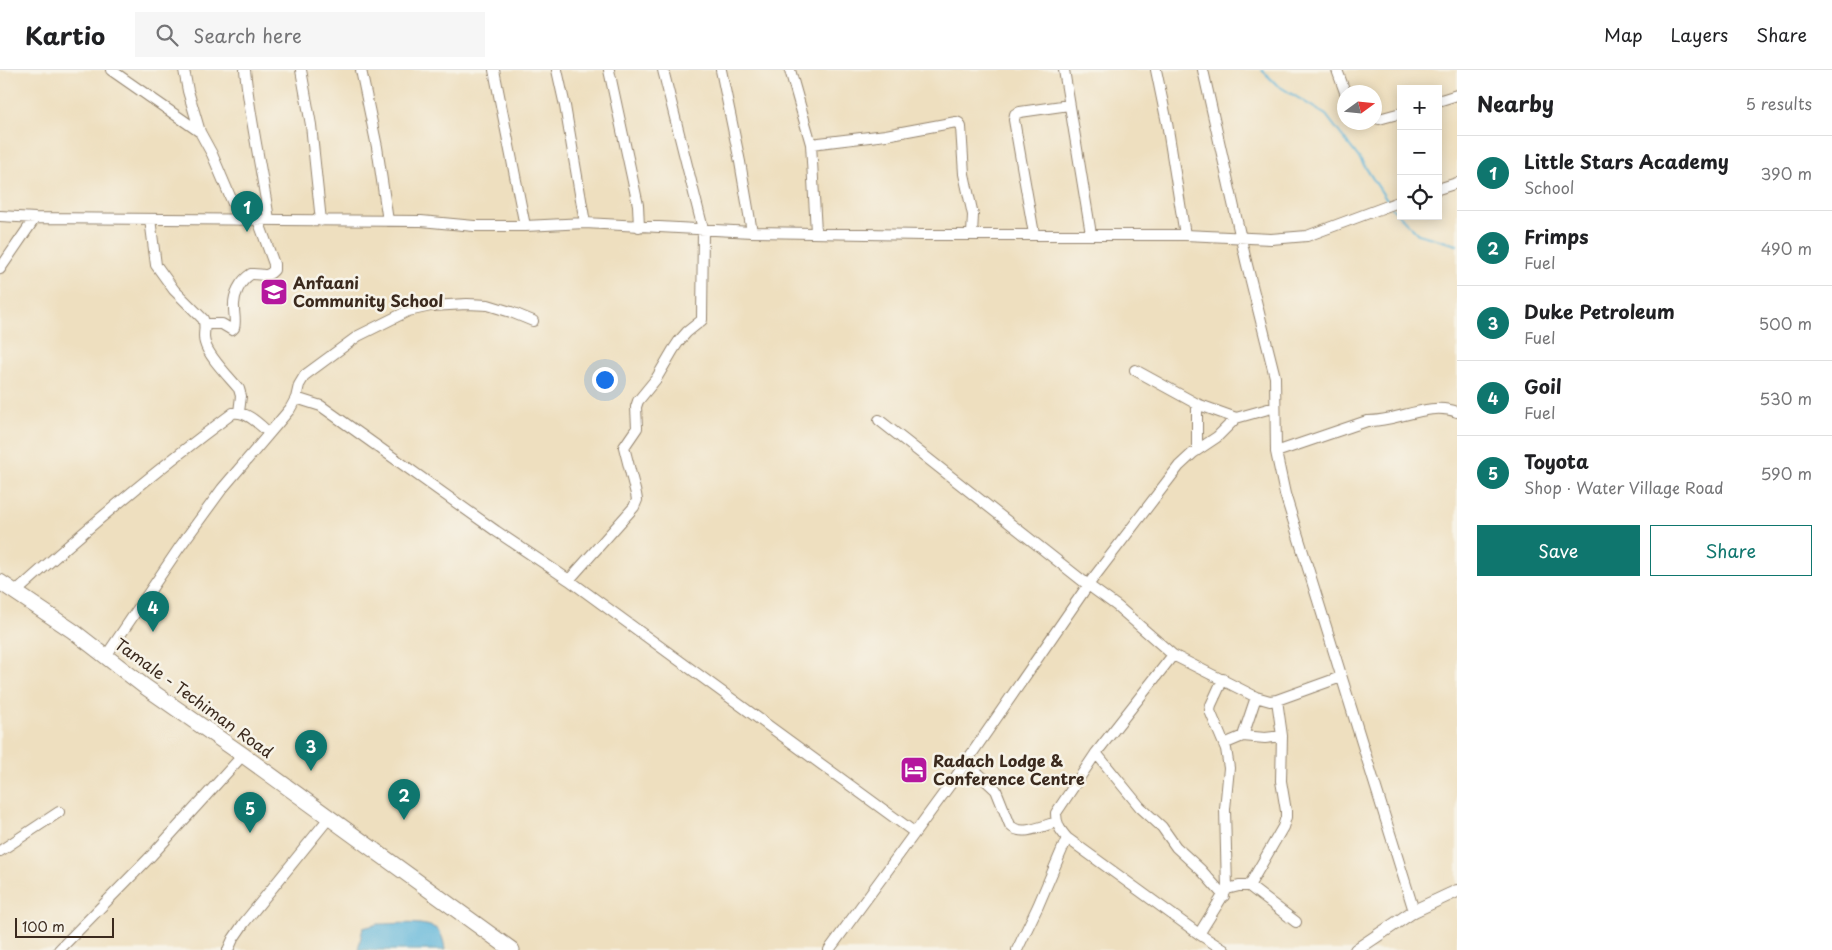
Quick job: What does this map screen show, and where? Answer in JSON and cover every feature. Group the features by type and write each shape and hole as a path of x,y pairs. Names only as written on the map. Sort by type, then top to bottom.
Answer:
{"highway":[{"name":"Tamale - Techiman Road","path":"1,584 16,592 106,656 144,686 243,755 512,950"}],"main road":[{"path":"1356,950 1414,911 1457,891"}],"street":[{"path":"111,70 200,132"},
{"path":"184,70 200,132 212,154 240,220"},
{"path":"205,324 219,324 232,330 234,328 234,301 238,288 251,274 270,275 274,270 263,220 264,180 248,103 245,70"},
{"path":"301,70 311,126 321,221"},
{"path":"361,70 377,147 388,221"},
{"path":"494,70 525,226"},
{"path":"557,70 585,223"},
{"path":"609,70 638,205 639,227"},
{"path":"569,580 634,507 637,500 624,447 637,428 638,401 656,379 679,341 702,320 703,229 664,70"},
{"path":"722,70 752,232"},
{"path":"790,70 811,144 816,232"},
{"path":"1064,70 1091,234"},
{"path":"1156,70 1167,123 1185,235"},
{"path":"1203,70 1241,238 1273,366 1276,392 1274,407 1276,452 1285,494 1340,677 1414,911"},
{"path":"1337,70 1342,85"},
{"path":"1442,100 1457,94"},
{"path":"1034,234 1014,120 1015,114 1070,105"},
{"path":"1382,118 1397,114"},
{"path":"811,144 886,135 959,123 961,126 964,174 972,215 972,234"},
{"path":"1442,188 1457,183"},
{"path":"0,216 35,218 421,221 474,226 585,223 752,232 922,235 1185,235 1271,239 1307,236 1397,203"},
{"path":"0,269 35,218"},
{"path":"150,219 156,265 174,290 203,319 206,347 239,388 241,396 239,412"},
{"path":"106,656 179,548 222,489 290,409 305,375 358,336 408,311 440,306 488,305 532,321"},
{"path":"1135,370 1197,404 1236,418"},
{"path":"296,398 321,406 456,503 569,580 914,832"},
{"path":"1197,404 1197,450"},
{"path":"829,950 966,762 1088,585 1179,466 1216,437 1236,418 1274,407"},
{"path":"1276,452 1367,421 1381,422 1440,407 1457,412"},
{"path":"16,592 88,528 168,462 233,413 239,412 252,419 269,433"},
{"path":"879,420 1117,606 1173,655 1266,701 1277,700 1340,677"},
{"path":"1173,655 1096,753 1056,813 1056,822 1067,838 1224,950"},
{"path":"1223,680 1211,704 1210,711 1224,744 1229,768 1225,809 1226,893"},
{"path":"1243,736 1256,697"},
{"path":"1249,886 1283,827 1286,817 1281,781 1282,736 1277,700"},
{"path":"1224,744 1243,736 1266,738 1282,736"},
{"path":"1096,753 1140,807 1162,827 1176,847 1226,893"},
{"path":"59,950 152,855 243,755"},
{"path":"966,762 996,790 1013,829 1022,831 1056,822"},
{"path":"0,851 59,812"},
{"path":"228,950 244,923 329,818"},
{"path":"1017,950 1067,838"},
{"path":"1199,934 1226,893 1238,886 1249,886 1296,922"}],"water":[{"path":"413,923 433,927 440,933 445,950 358,950 363,928 378,924"}],"waterway":[{"path":"1262,70 1277,85 1326,115 1362,162 1388,202"},
{"path":"1392,208 1418,234 1457,245"}],"place":[{"name":"Little Stars Academy","path":"247,232"},
{"name":"Anfaani Community School","path":"274,292"},
{"name":"Goil","path":"153,632"},
{"name":"Radach Lodge & Conference Centre","path":"914,770"},
{"name":"Duke Petroleum","path":"311,771"},
{"name":"Frimps","path":"404,820"},
{"name":"Toyota","path":"250,833"}]}
